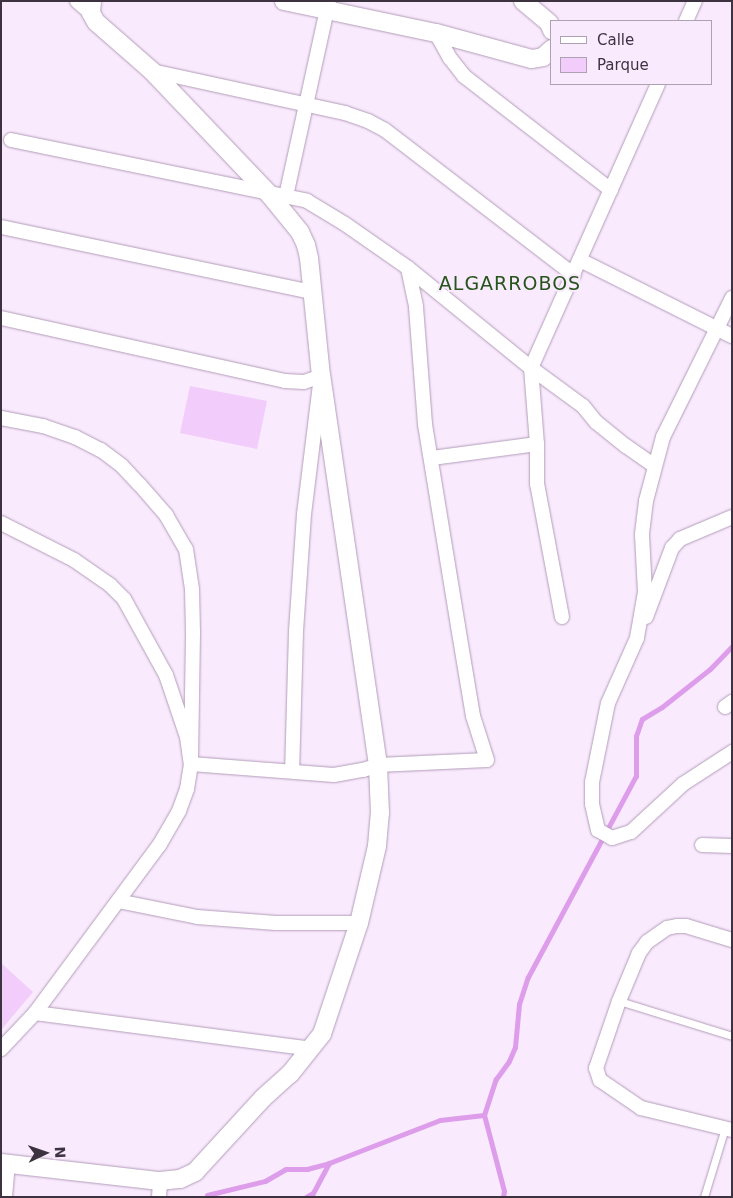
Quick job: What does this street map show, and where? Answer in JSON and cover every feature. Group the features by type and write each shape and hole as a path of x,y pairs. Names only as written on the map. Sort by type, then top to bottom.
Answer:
{"street":[{"path":"284,1 328,6 532,59 543,58 550,52"},
{"path":"523,1 550,26"},
{"path":"686,20 695,1"},
{"path":"5,1197 5,1163 160,1189 195,1172 311,1049 322,1034 359,923 377,846 380,813 378,765 321,376 306,245 278,195 152,71 96,22 87,5"},
{"path":"278,195 306,106 328,6"},
{"path":"436,33 450,58 464,76 611,190"},
{"path":"152,71 344,113 368,121 385,130 574,275"},
{"path":"562,617 537,484 537,444 531,368 574,275 655,85"},
{"path":"11,140 308,201 408,268 531,368 583,406 596,422 655,466"},
{"path":"1,227 312,292"},
{"path":"580,260 732,336"},
{"path":"191,764 292,771 313,775 334,775 363,770 378,765 487,760 473,716 426,424 416,306 408,268"},
{"path":"637,638 645,592 643,518 663,437 732,298"},
{"path":"1,318 284,381 304,382 321,376"},
{"path":"292,771 296,631 303,524 321,376"},
{"path":"1,418 43,426 75,437 101,450 122,466 140,485 176,530 186,550 192,589 191,764 187,789 179,811 160,844 36,1013 1,1049"},
{"path":"432,458 537,444"},
{"path":"732,517 687,534 672,548 637,638 608,703 592,782 592,804 598,830 612,838 631,832 682,784 732,752"},
{"path":"1,523 74,560 110,584 124,599 166,676 187,737 191,764"},
{"path":"702,845 732,846"},
{"path":"118,901 197,917 276,923 359,923"},
{"path":"728,1129 640,1108 600,1080 596,1068 619,1001 639,953 647,942 667,928 686,926 732,940"},
{"path":"36,1013 311,1049"}],"lane":[{"path":"619,1001 732,1036"},
{"path":"704,1197 728,1129"}],"green space":[{"path":"190,386 267,401 257,449 180,433"},
{"path":"1,963 33,992 1,1030"}],"waterway":[{"path":"503,1197 504,1191 484,1115 496,1079 509,1061 515,1047 519,1004 528,977 636,776 636,736 642,719 662,707 710,669 732,646"},
{"path":"306,1197 313,1193 329,1163 440,1120 484,1115"},
{"path":"207,1195 265,1181 286,1169 307,1169 329,1163"}],"district":[{"name":"ALGARROBOS","path":"510,284"}]}
